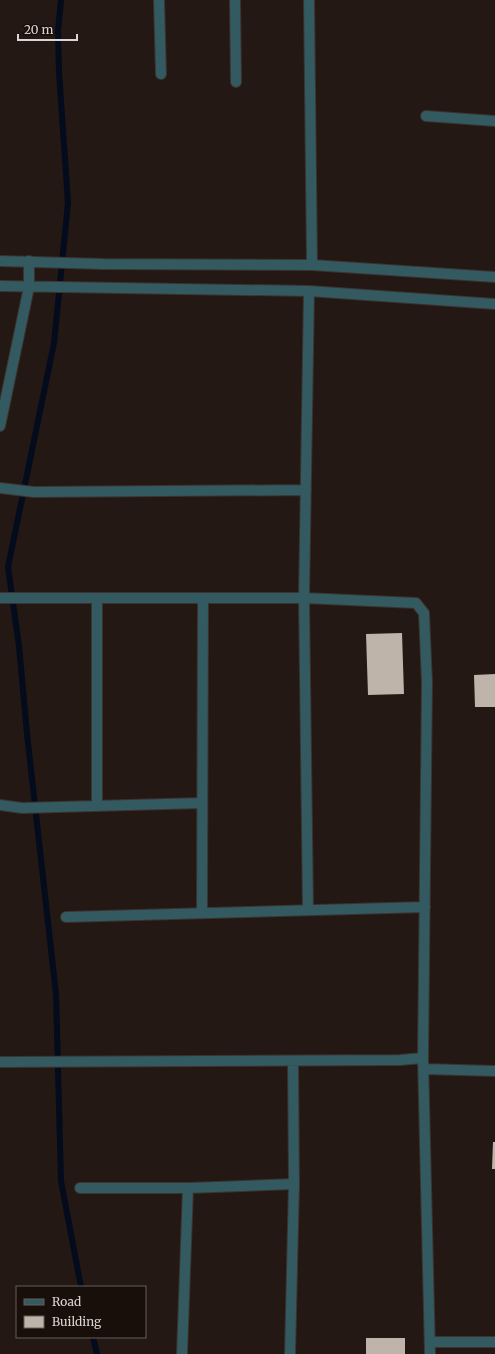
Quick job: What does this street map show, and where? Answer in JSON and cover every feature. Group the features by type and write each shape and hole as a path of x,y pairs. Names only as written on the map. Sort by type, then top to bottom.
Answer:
{"street":[{"path":"159,0 161,74"},
{"path":"235,0 236,82"},
{"path":"309,0 312,265"},
{"path":"426,116 495,121"},
{"path":"0,261 312,265 495,277"},
{"path":"0,426 29,286 29,261"},
{"path":"0,286 309,291 495,304"},
{"path":"308,910 304,598 309,291"},
{"path":"0,488 34,492 306,490"},
{"path":"0,598 304,598 416,603 424,613 427,683 423,1058 430,1354"},
{"path":"97,806 98,598"},
{"path":"202,913 203,598"},
{"path":"0,805 22,808 44,806 202,803"},
{"path":"66,917 425,907"},
{"path":"0,1062 400,1060 423,1058"},
{"path":"290,1354 294,1184 293,1061"},
{"path":"424,1070 495,1071"},
{"path":"80,1188 188,1188 294,1184"},
{"path":"182,1354 188,1188"},
{"path":"430,1342 495,1342"}],"building":[{"path":"402,633 404,694 368,695 366,634"},
{"path":"495,674 495,707 475,707 474,675"},
{"path":"493,1142 495,1142 495,1169 492,1169"},
{"path":"366,1338 405,1338 405,1354 366,1354"}],"waterway":[{"path":"61,0 58,31 59,72 68,203 54,343 8,567 19,646 27,734 56,994 61,1181 81,1286"},
{"path":"93,1338 97,1354"}]}
